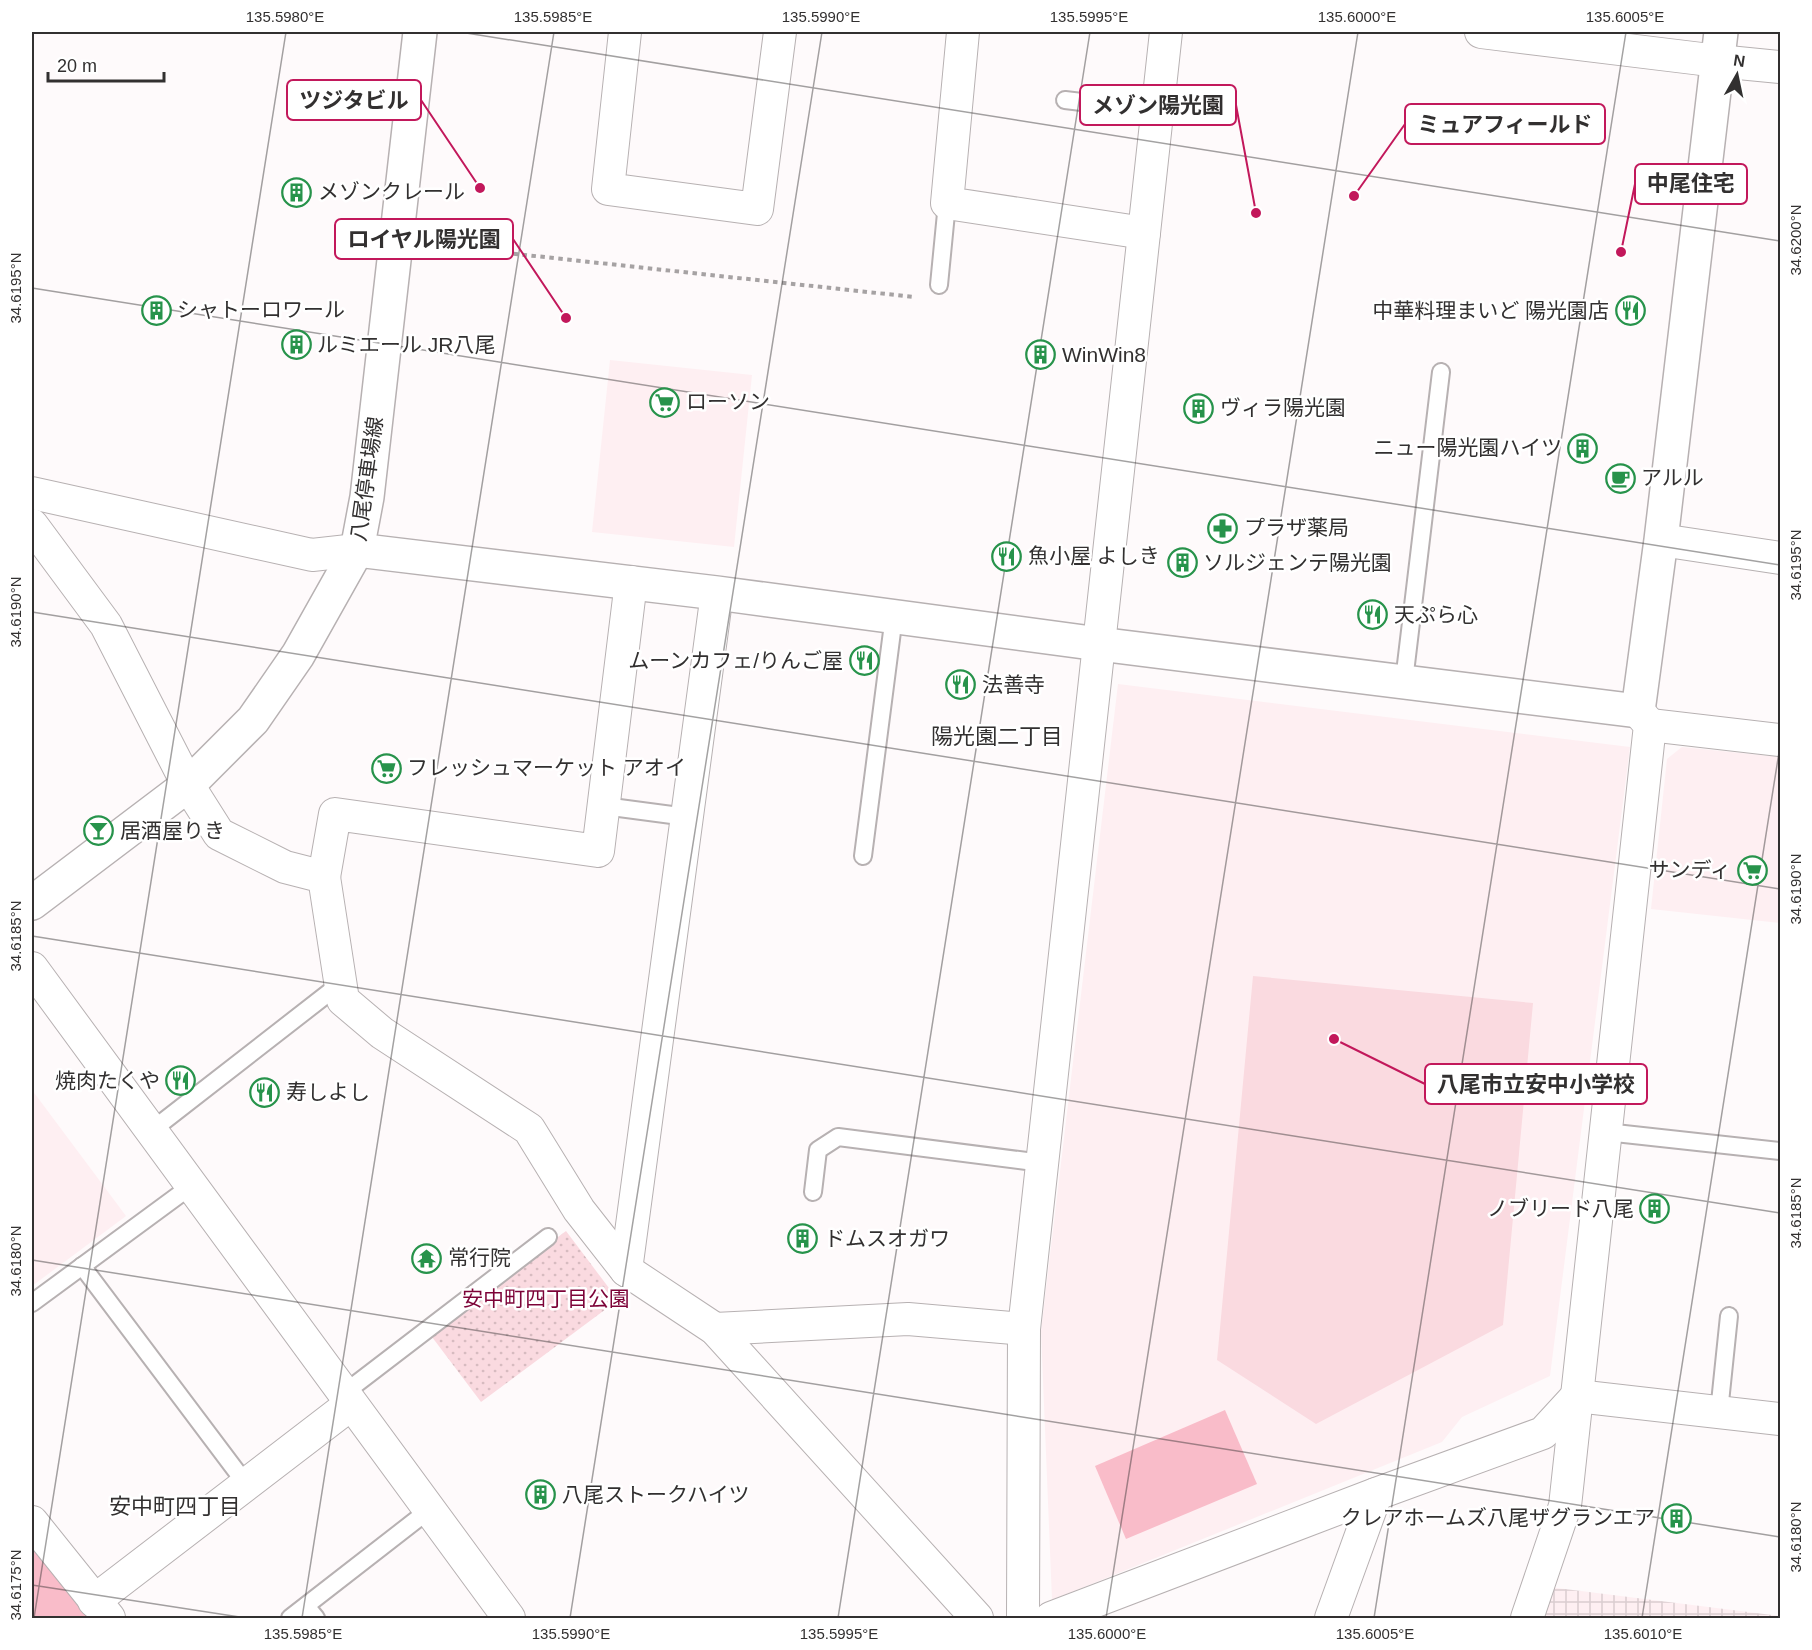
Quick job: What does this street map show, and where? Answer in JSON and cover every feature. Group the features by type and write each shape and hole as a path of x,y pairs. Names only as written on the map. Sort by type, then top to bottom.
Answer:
{"street":[{"name":"八尾停車場線","path":"32,903 188,785 253,720 298,655 357,550 367,497 420,32"},
{"path":"625,32 608,189 757,209 780,32"},
{"path":"963,32 947,203 1144,232"},
{"path":"1023,1618 1024,1329 1166,32"},
{"path":"1490,32 1720,46 1780,67"},
{"path":"1527,1618 1565,1506 1606,1132 1661,540 1720,46"},
{"path":"32,493 312,555 357,550 632,582 1099,644 1404,681 1780,740"},
{"path":"32,525 106,625 188,785 219,834 285,867 324,877"},
{"path":"1661,540 1780,558"},
{"path":"632,582 598,851 335,814 324,877 343,1000 382,1033 529,1129 579,1210 626,1270 715,1329 977,1618"},
{"path":"626,1270 717,593"},
{"path":"32,968 509,1618"},
{"path":"715,1329 908,1319 1024,1329"},
{"path":"1577,1396 1780,1419"},
{"path":"1051,1618 1543,1433 1577,1396"},
{"path":"32,1522 102,1610 347,1399"},
{"path":"1331,1618 1376,1494"}],"lane":[{"path":"1065,100 1157,111"},
{"path":"939,285 947,203"},
{"path":"1404,681 1441,372"},
{"path":"863,856 894,616"},
{"path":"604,806 687,817"},
{"path":"151,1131 340,984"},
{"path":"1606,1132 1780,1151"},
{"path":"813,1192 818,1150 838,1137 1042,1163"},
{"path":"32,1303 191,1186"},
{"path":"347,1399 548,1237"},
{"path":"82,1266 246,1484"},
{"path":"1719,1412 1729,1316"},
{"path":"290,1618 311,1612 429,1510"}],"path":[{"path":"396,240 932,299 939,285"}],"shaded area":[{"path":"610,360 752,375 734,547 592,532"},
{"path":"1118,684 1630,747 1550,1376 1462,1417 1442,1442 1052,1600 1041,1331"},
{"path":"1682,747 1780,757 1780,923 1651,909 1667,759"},
{"path":"32,1090 126,1216 32,1286"},
{"path":"1225,1410 1257,1484 1126,1539 1095,1466"},
{"path":"1549,1587 1780,1616 1780,1618 1539,1618"}],"green space":[{"path":"1253,976 1533,1003 1503,1325 1316,1424 1217,1360"},
{"name":"安中町四丁目公園","path":"566,1231 618,1300 481,1402 429,1333"}],"waterway":[{"path":"32,1560 79,1618"}],"place":[{"name":"ツジタビル","path":"480,188"},
{"name":"メゾンクレール","path":"297,192"},
{"name":"ミュアフィールド","path":"1354,196"},
{"name":"メゾン陽光園","path":"1256,213"},
{"name":"中尾住宅","path":"1621,252"},
{"name":"シャトーロワール","path":"156,310"},
{"name":"中華料理まいど 陽光園店","path":"1630,311"},
{"name":"ロイヤル陽光園","path":"566,318"},
{"name":"ルミエール JR八尾","path":"296,345"},
{"name":"WinWin8","path":"1041,355"},
{"name":"ローソン","path":"665,402"},
{"name":"ヴィラ陽光園","path":"1199,408"},
{"name":"ニュー陽光園ハイツ","path":"1583,448"},
{"name":"アルル","path":"1620,478"},
{"name":"プラザ薬局","path":"1223,528"},
{"name":"魚小屋 よしき","path":"1007,556"},
{"name":"ソルジェンテ陽光園","path":"1182,563"},
{"name":"天ぷら心","path":"1373,615"},
{"name":"ムーンカフェ/りんご屋","path":"864,661"},
{"name":"法善寺","path":"961,685"},
{"name":"フレッシュマーケット アオイ","path":"386,768"},
{"name":"居酒屋りき","path":"99,831"},
{"name":"サンディ","path":"1752,870"},
{"name":"八尾市立安中小学校","path":"1334,1039"},
{"name":"焼肉たくや","path":"181,1081"},
{"name":"寿しよし","path":"265,1092"},
{"name":"ノブリード八尾","path":"1655,1209"},
{"name":"ドムスオガワ","path":"803,1239"},
{"name":"常行院","path":"427,1258"},
{"name":"八尾ストークハイツ","path":"541,1495"},
{"name":"クレアホームズ八尾ザグランエア","path":"1676,1518"}],"district":[{"name":"陽光園二丁目","path":"997,736"},
{"name":"安中町四丁目","path":"175,1506"}]}
